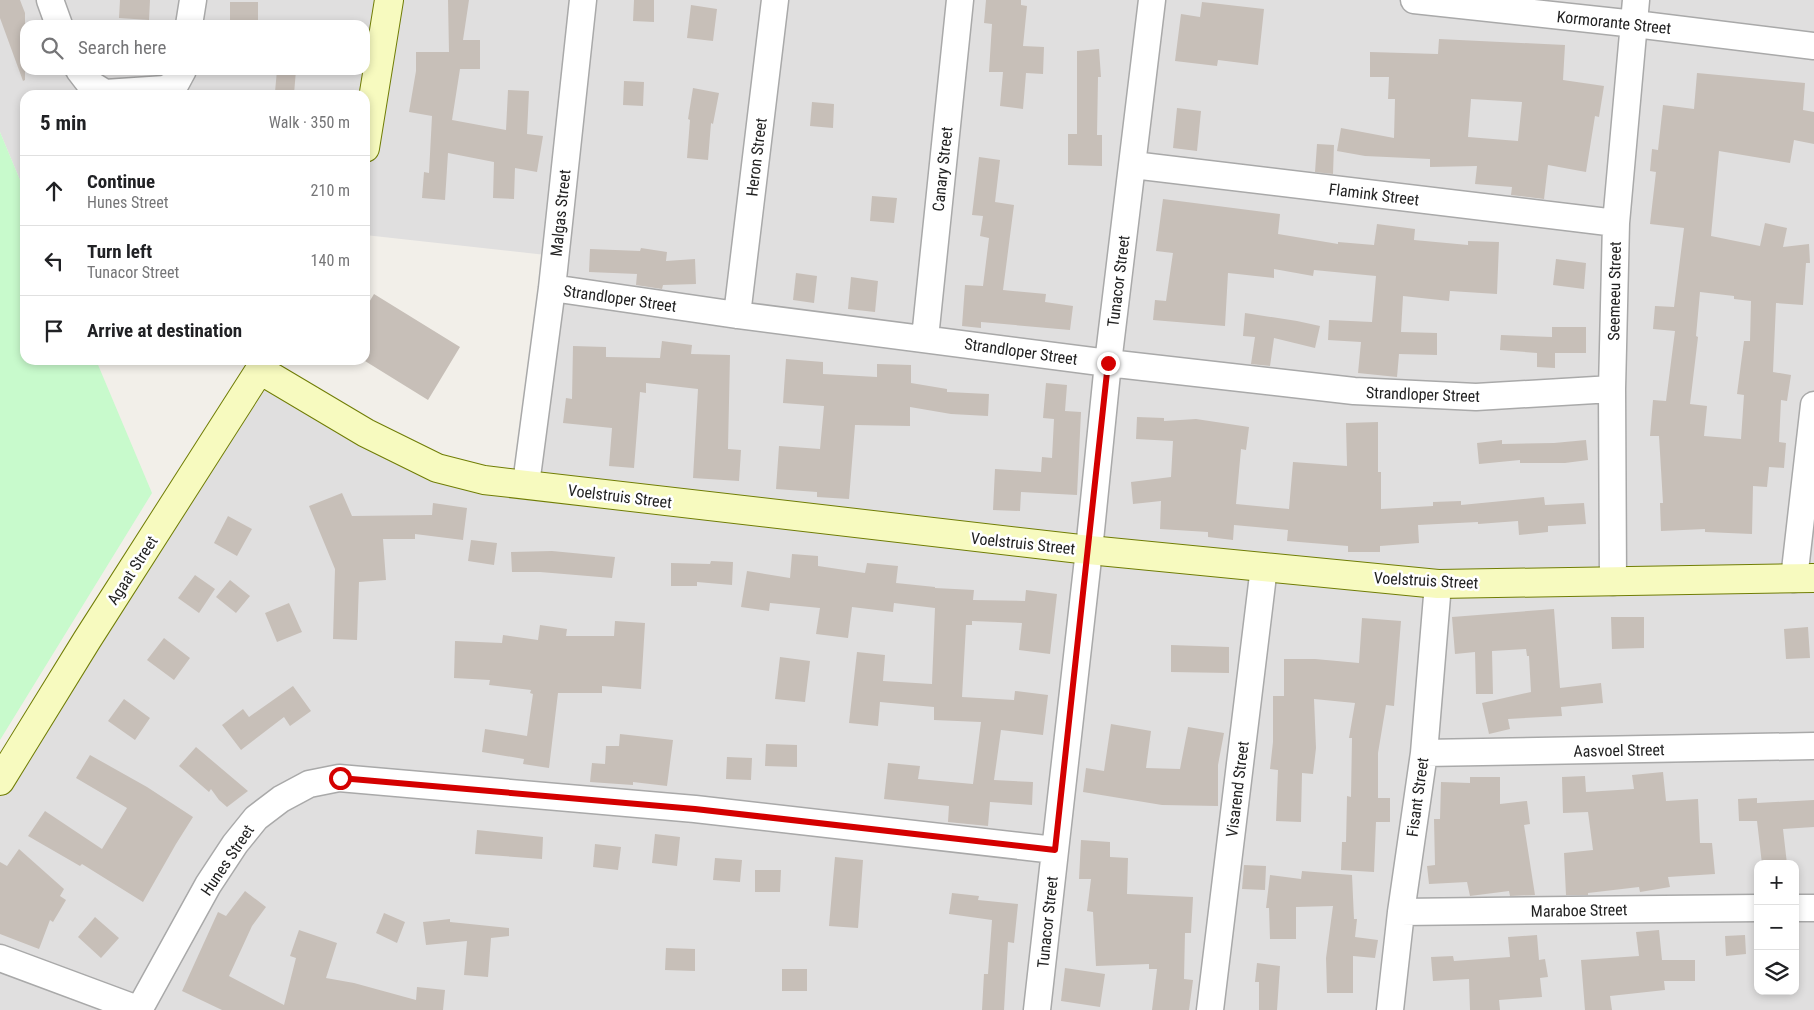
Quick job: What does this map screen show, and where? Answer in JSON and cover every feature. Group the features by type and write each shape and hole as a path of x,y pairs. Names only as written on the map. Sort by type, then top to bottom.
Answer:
{"street":[{"path":"50,0 57,20"},
{"path":"190,20 193,0"},
{"path":"370,118 390,0"},
{"name":"Malgas Street","path":"526,484 552,288 583,0"},
{"name":"Heron Street","path":"737,315 775,0"},
{"name":"Canary Street","path":"924,338 960,0"},
{"name":"Tunacor Street","path":"1037,1010 1089,550 1108,363 1152,0"},
{"name":"Kormorante Street","path":"1414,0 1635,12 1814,46"},
{"name":"Seemeeu Street","path":"1613,582 1612,389 1616,223 1635,12"},
{"path":"82,75 89,83 100,90"},
{"path":"150,90 165,89 176,83 180,75"},
{"name":"Flamink Street","path":"1133,165 1616,223"},
{"name":"Strandloper Street","path":"552,288 737,315 1108,363 1363,392 1476,397 1612,389"},
{"name":"Voelstruis Street","path":"263,365 366,433 437,468 484,480 1089,550 1438,584 1804,578"},
{"name":"Agaat Street","path":"0,782 87,640 263,365"},
{"path":"1804,578 1814,405"},
{"name":"Visarend Street","path":"1210,1010 1264,568"},
{"name":"Fisant Street","path":"1390,1010 1401,912 1424,753 1438,584"},
{"name":"Aasvoel Street","path":"1424,753 1814,746"},
{"name":"Hunes Street","path":"139,1010 208,886 235,844 256,818 281,799 309,784 340,778 695,809 1055,850"},
{"name":"Maraboe Street","path":"1401,912 1754,908"},
{"path":"1799,908 1814,908"},
{"path":"0,958 139,1010"}],"shaded area":[{"path":"0,0 1814,0 1814,1010 0,1010 0,781 260,370 366,433 526,484 555,256 370,236 370,90 20,90 20,180 0,132"}],"green space":[{"path":"0,132 20,180 20,365 98,365 152,493 0,740"}],"building":[{"path":"0,0 20,0 25,13 25,20 20,20 20,73 0,18"},
{"path":"120,0 150,0 149,20 119,18"},
{"path":"448,0 469,0 463,40 480,40 480,69 460,69 452,120 506,130 508,90 529,91 527,134 543,136 537,172 515,168 514,199 493,198 494,162 448,153 445,200 422,198 424,172 429,173 432,116 409,112 416,71 416,52 449,52"},
{"path":"634,0 654,0 654,22 633,21"},
{"path":"986,0 1021,0 1021,5 1027,6 1023,46 1044,47 1043,74 1026,73 1023,109 1000,106 1003,72 989,72 992,24 984,23"},
{"path":"230,2 258,2 258,20 230,20"},
{"path":"1202,2 1264,9 1258,65 1218,60 1217,66 1175,61 1181,14 1200,17"},
{"path":"691,5 717,9 713,41 687,38"},
{"path":"1439,39 1565,45 1563,80 1604,86 1599,117 1595,116 1586,172 1548,165 1544,199 1511,195 1512,187 1475,184 1477,166 1430,167 1430,159 1365,156 1337,151 1341,128 1394,138 1395,99 1388,99 1389,77 1370,77 1370,52 1438,54","holes":["1471,99 1522,102 1518,141 1468,137"]},
{"path":"1099,49 1101,77 1098,77 1097,135 1102,135 1102,166 1068,165 1068,134 1077,134 1077,51"},
{"path":"1697,73 1805,83 1803,110 1814,112 1814,144 1794,140 1790,163 1719,151 1711,236 1760,246 1765,223 1787,228 1783,247 1809,244 1810,263 1806,263 1803,305 1776,303 1773,372 1791,375 1787,401 1781,400 1779,442 1786,443 1784,468 1769,467 1767,487 1753,486 1752,534 1705,532 1705,529 1661,531 1660,503 1663,503 1659,436 1650,436 1653,400 1666,401 1675,331 1653,329 1655,306 1674,307 1684,228 1650,224 1656,172 1650,171 1652,149 1658,150 1663,105 1694,109","holes":["1700,292 1734,296 1734,299 1751,301 1750,341 1744,341 1737,394 1744,395 1741,439 1704,436 1707,406 1690,404 1698,337 1696,336"]},
{"path":"21,75 25,75 25,80 23,81"},
{"path":"277,75 296,75 294,90 275,90"},
{"path":"624,81 644,82 643,106 623,105"},
{"path":"693,88 719,93 713,124 711,123 708,160 687,158 690,120 688,119"},
{"path":"812,102 834,104 833,128 810,126"},
{"path":"1177,108 1201,111 1197,151 1173,148"},
{"path":"1317,144 1334,145 1333,174 1315,172"},
{"path":"979,157 1000,160 995,202 1014,205 1003,290 1046,294 1045,302 1073,306 1070,330 981,322 981,328 962,326 965,285 983,286 989,238 980,236 983,216 972,215"},
{"path":"872,196 897,198 894,223 870,221"},
{"path":"1163,199 1280,214 1278,234 1338,244 1338,242 1374,245 1377,224 1415,229 1414,240 1468,245 1468,241 1499,242 1497,294 1450,291 1449,301 1403,296 1401,332 1437,333 1437,355 1399,354 1397,377 1358,373 1361,342 1328,340 1329,320 1372,322 1376,276 1314,270 1313,276 1274,269 1274,278 1228,273 1225,326 1153,320 1155,300 1166,301 1173,253 1156,251"},
{"path":"641,248 667,252 666,261 695,259 696,284 663,285 662,289 636,285 637,274 589,272 590,249 640,251"},
{"path":"1556,259 1586,263 1584,289 1553,285"},
{"path":"796,273 817,276 814,303 793,300"},
{"path":"851,277 878,281 875,312 848,309"},
{"path":"374,294 460,347 428,400 370,364 370,301"},
{"path":"1245,313 1320,326 1315,348 1274,338 1270,366 1251,364 1255,337 1243,336"},
{"path":"1552,327 1586,327 1586,353 1555,353 1555,368 1537,367 1537,353 1500,350 1501,335 1552,337"},
{"path":"662,341 692,345 691,354 730,355 728,449 741,450 739,481 693,478 698,389 646,383 646,393 640,392 634,468 609,466 612,428 563,423 566,398 572,399 573,346 606,347 606,357 660,358"},
{"path":"786,359 823,362 823,374 877,377 877,364 911,365 911,383 947,389 947,392 989,394 988,416 951,414 910,407 910,426 855,425 849,499 817,497 817,492 776,489 779,446 820,449 824,406 783,403"},
{"path":"1046,383 1067,385 1065,411 1081,412 1077,495 1021,492 1020,511 993,510 995,469 1041,472 1042,457 1052,458 1054,419 1043,418"},
{"path":"1137,417 1164,418 1164,421 1196,419 1249,427 1246,450 1241,449 1236,504 1289,509 1293,462 1347,466 1346,423 1378,422 1378,472 1381,472 1381,509 1433,506 1433,502 1461,501 1461,505 1544,497 1545,505 1584,503 1586,524 1548,526 1548,532 1519,535 1518,521 1418,525 1419,543 1380,546 1380,552 1348,552 1348,546 1287,541 1288,530 1234,525 1233,540 1208,537 1208,532 1160,529 1161,501 1133,504 1131,482 1171,477 1173,441 1136,439"},
{"path":"1502,440 1502,444 1586,440 1588,460 1565,463 1520,463 1520,460 1479,464 1477,443"},
{"path":"342,493 352,516 432,515 433,503 467,508 463,540 415,534 415,539 383,539 386,580 359,582 357,640 333,639 335,569 309,506"},
{"path":"228,516 252,529 237,556 214,543"},
{"path":"471,540 497,543 494,565 468,561"},
{"path":"552,551 615,557 612,578 540,572 512,572 511,552"},
{"path":"792,554 818,556 818,566 865,573 867,563 898,566 896,583 974,590 973,600 1025,601 1026,590 1057,594 1050,654 1019,650 1022,623 972,621 972,625 966,625 962,697 1014,700 1015,691 1048,695 1043,735 1001,730 994,780 1033,782 1032,805 990,802 988,826 948,822 949,806 884,799 888,763 920,766 918,779 973,784 981,722 934,720 934,707 880,702 878,726 849,723 857,652 885,655 883,681 932,684 935,608 894,603 893,612 852,607 848,638 816,634 820,608 770,603 769,611 741,607 747,571 790,578"},
{"path":"711,561 733,562 732,585 697,582 697,586 671,586 671,563 710,564"},
{"path":"195,575 215,589 199,613 178,598"},
{"path":"230,580 250,596 236,613 216,597"},
{"path":"289,603 302,632 277,642 265,613"},
{"path":"1554,609 1560,688 1601,683 1603,703 1561,707 1562,716 1508,719 1510,729 1489,734 1482,703 1531,692 1529,656 1527,656 1526,649 1492,651 1493,694 1476,694 1475,652 1455,654 1452,617"},
{"path":"1611,617 1644,617 1644,648 1612,649"},
{"path":"1362,618 1401,621 1394,706 1386,705 1378,753 1378,798 1390,798 1390,822 1376,822 1374,872 1341,870 1342,842 1346,842 1347,796 1351,797 1352,738 1349,738 1355,703 1314,699 1316,748 1313,774 1302,773 1301,822 1276,821 1278,770 1270,769 1273,742 1273,696 1284,696 1284,659 1315,659 1359,663"},
{"path":"615,621 645,623 641,689 602,686 602,693 558,693 549,768 523,764 524,759 482,752 485,729 527,736 533,694 530,693 531,690 489,685 490,680 454,678 455,641 502,643 503,635 538,640 540,625 567,629 566,636 614,636"},
{"path":"1808,627 1810,658 1786,659 1784,629"},
{"path":"164,638 190,658 174,680 147,660"},
{"path":"1171,645 1229,647 1229,673 1171,672"},
{"path":"780,657 810,661 805,702 775,699"},
{"path":"293,686 311,711 290,726 284,717 241,750 222,725 243,709 249,717"},
{"path":"124,699 150,718 135,740 108,721"},
{"path":"1111,724 1151,731 1146,768 1180,769 1188,727 1224,733 1218,765 1218,806 1162,805 1083,792 1086,768 1104,771"},
{"path":"620,734 673,740 667,786 633,782 633,785 590,782 592,763 605,764 606,746 619,746"},
{"path":"766,744 797,745 797,767 765,766"},
{"path":"196,747 248,791 227,807 211,789 209,792 179,766"},
{"path":"90,755 147,787 193,817 143,902 82,864 80,866 28,836 45,811 102,849 127,808 76,778"},
{"path":"727,757 752,758 751,780 726,779"},
{"path":"1663,772 1666,801 1698,799 1700,843 1712,843 1715,874 1668,877 1670,887 1640,892 1639,887 1588,893 1588,895 1566,895 1564,853 1593,850 1588,812 1563,813 1562,777 1585,776 1586,792 1634,789 1632,775"},
{"path":"1470,777 1500,777 1500,804 1527,801 1530,824 1524,825 1535,895 1510,896 1509,891 1470,896 1467,882 1429,884 1427,866 1435,865 1434,819 1440,819 1441,782 1470,783"},
{"path":"1757,798 1757,803 1814,800 1814,827 1783,829 1787,860 1762,860 1757,821 1739,821 1738,799"},
{"path":"477,830 543,837 542,859 475,854"},
{"path":"655,834 680,837 677,866 652,863"},
{"path":"1081,840 1110,842 1110,857 1128,858 1127,894 1193,897 1191,933 1185,933 1184,979 1193,980 1189,1010 1152,1010 1157,969 1149,969 1149,964 1096,966 1093,912 1087,911 1091,879 1079,879"},
{"path":"595,844 621,847 618,870 593,867"},
{"path":"19,849 64,889 60,896 66,900 53,922 50,920 39,949 0,934 0,862 7,866"},
{"path":"835,857 863,860 858,928 829,926"},
{"path":"715,858 742,860 740,882 713,880"},
{"path":"1244,865 1266,866 1265,890 1242,889"},
{"path":"755,870 781,870 780,892 755,892"},
{"path":"1302,871 1352,875 1354,919 1357,919 1355,937 1378,940 1375,958 1353,956 1353,993 1327,993 1326,958 1333,906 1296,907 1296,939 1270,939 1269,908 1266,908 1270,875 1301,879"},
{"path":"245,891 266,907 252,926 229,976 284,1005 296,958 290,956 299,930 337,943 326,978 354,983 416,1000 417,987 445,990 443,1010 222,1010 182,991 218,912 226,916"},
{"path":"952,893 979,896 978,900 1018,904 1014,943 1008,942 1004,1010 982,1010 984,974 988,974 992,920 949,914"},
{"path":"384,913 405,922 397,943 376,933"},
{"path":"95,917 119,938 101,958 78,937"},
{"path":"450,919 450,922 509,928 509,936 491,938 488,977 464,975 467,941 426,945 423,922"},
{"path":"1659,930 1662,960 1695,960 1695,981 1664,981 1665,990 1610,996 1612,1010 1585,1010 1581,960 1639,956 1636,932"},
{"path":"1537,935 1539,960 1545,959 1548,977 1540,978 1542,997 1499,1000 1500,1010 1470,1010 1469,979 1433,981 1431,957 1453,956 1454,961 1510,957 1508,937"},
{"path":"1745,935 1746,954 1726,956 1725,936"},
{"path":"666,948 695,949 695,971 665,970"},
{"path":"1257,963 1280,966 1277,1010 1259,1010 1259,982 1255,982"},
{"path":"1065,968 1105,974 1100,1007 1061,1001"},
{"path":"782,969 807,969 807,991 782,991"}],"route":[{"path":"340,778 695,809 1055,850 1108,363"}]}
